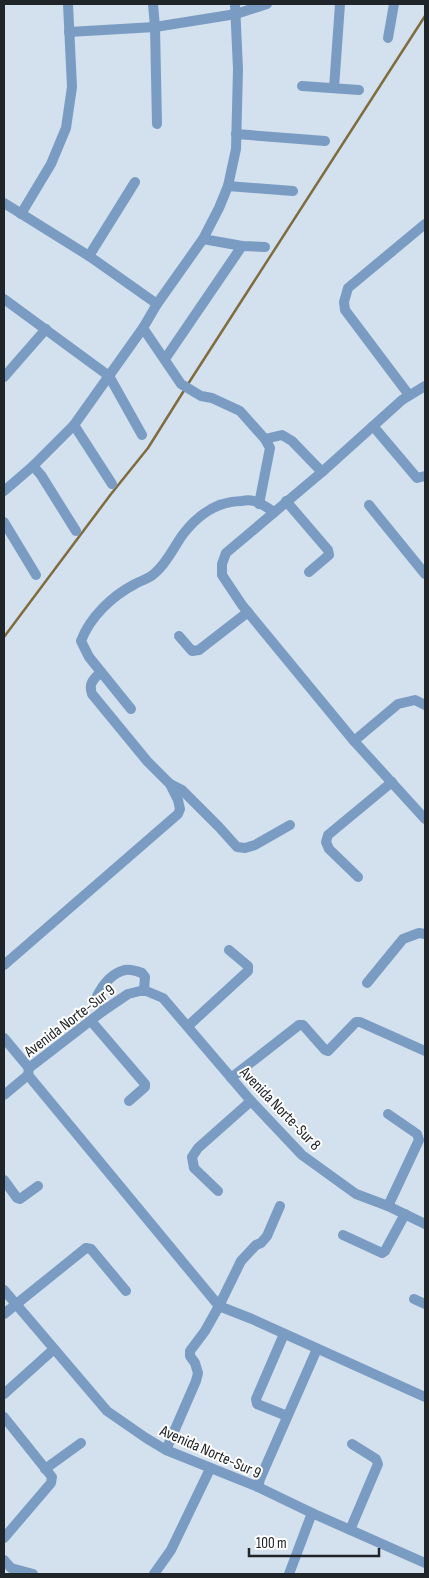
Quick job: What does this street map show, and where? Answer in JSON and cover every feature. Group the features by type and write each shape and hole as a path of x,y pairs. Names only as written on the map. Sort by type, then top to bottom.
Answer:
{"street":[{"path":"21,214 51,164 66,128 72,88 68,4"},
{"path":"153,4 157,124"},
{"path":"70,32 155,27 267,4"},
{"path":"334,88 340,4"},
{"path":"388,38 394,4"},
{"path":"4,491 33,466 74,425 143,328 157,304 202,239 228,186 236,149 238,69 236,9"},
{"path":"302,86 359,90"},
{"path":"236,134 325,141"},
{"path":"89,256 134,182"},
{"path":"228,186 293,191"},
{"path":"4,203 89,256 157,304"},
{"path":"409,395 345,310 344,302 348,288 425,224"},
{"path":"202,239 242,246 265,247"},
{"path":"165,359 242,246"},
{"path":"4,299 109,376 142,435"},
{"path":"4,377 46,328"},
{"path":"143,328 180,384 201,396 212,398 240,411 265,439 270,448 259,504"},
{"path":"425,386 409,395 226,553 222,564 222,576 248,612 354,741 425,819"},
{"path":"74,425 112,484"},
{"path":"373,426 416,478 425,476"},
{"path":"265,439 282,435 292,441 322,472"},
{"path":"33,466 41,475 76,531"},
{"path":"130,709 89,657 81,641 85,630 114,597 137,582 149,579 158,571 175,549 183,534 207,511 221,503 252,500 274,512"},
{"path":"286,501 328,550 329,555 308,572"},
{"path":"368,505 425,574"},
{"path":"4,522 36,575"},
{"path":"179,636 192,651 199,650 248,612"},
{"path":"4,965 178,814 180,809 170,784 147,761 95,699 90,689 91,684 92,680 101,672"},
{"path":"354,741 398,704 415,700 425,705"},
{"path":"358,877 329,850 326,842 328,835 392,782"},
{"path":"170,784 182,790 237,847 245,848 255,845 290,825"},
{"path":"367,984 402,939 419,933 425,934"},
{"path":"188,1026 248,971 248,966 229,950"},
{"path":"103,1011 96,998 102,986 115,974 127,969 142,972 145,977 144,990"},
{"name":"Avenida Norte-Sur 8","path":"144,990 163,998 250,1101 302,1155 356,1194 388,1206 425,1224"},
{"name":"Avenida Norte-Sur 9","path":"4,1095 28,1071 103,1011 128,994 144,990"},
{"path":"92,1020 145,1084 145,1087 129,1101"},
{"path":"231,1078 299,1025 303,1025 328,1051 356,1022 360,1022 425,1051"},
{"path":"4,1038 28,1071 219,1306 425,1397"},
{"path":"218,1191 194,1168 192,1157 198,1148 250,1101"},
{"path":"388,1114 417,1134 419,1140 388,1206"},
{"path":"4,1180 17,1198 20,1199 38,1186"},
{"path":"166,1450 198,1373 195,1363 190,1356 190,1351 205,1331 241,1261 256,1245 268,1236 280,1206"},
{"path":"343,1235 382,1253 385,1252 405,1214"},
{"path":"4,1314 86,1248 91,1249 126,1291"},
{"name":"Avenida Norte-Sur 9","path":"4,1290 107,1411 166,1450 258,1487 425,1563"},
{"path":"414,1300 425,1304"},
{"path":"284,1334 256,1399 257,1404 287,1416"},
{"path":"258,1487 317,1348"},
{"path":"4,1394 54,1350"},
{"path":"4,1417 52,1476 51,1483 4,1538"},
{"path":"45,1469 81,1443"},
{"path":"350,1530 378,1464 376,1459 352,1444"},
{"path":"154,1574 171,1550 210,1468"},
{"path":"289,1574 312,1513"},
{"path":"4,1560 11,1568 33,1574"}],"waterway":[{"path":"188,384 425,16"},
{"path":"4,637 111,494 148,448 185,389"}]}
